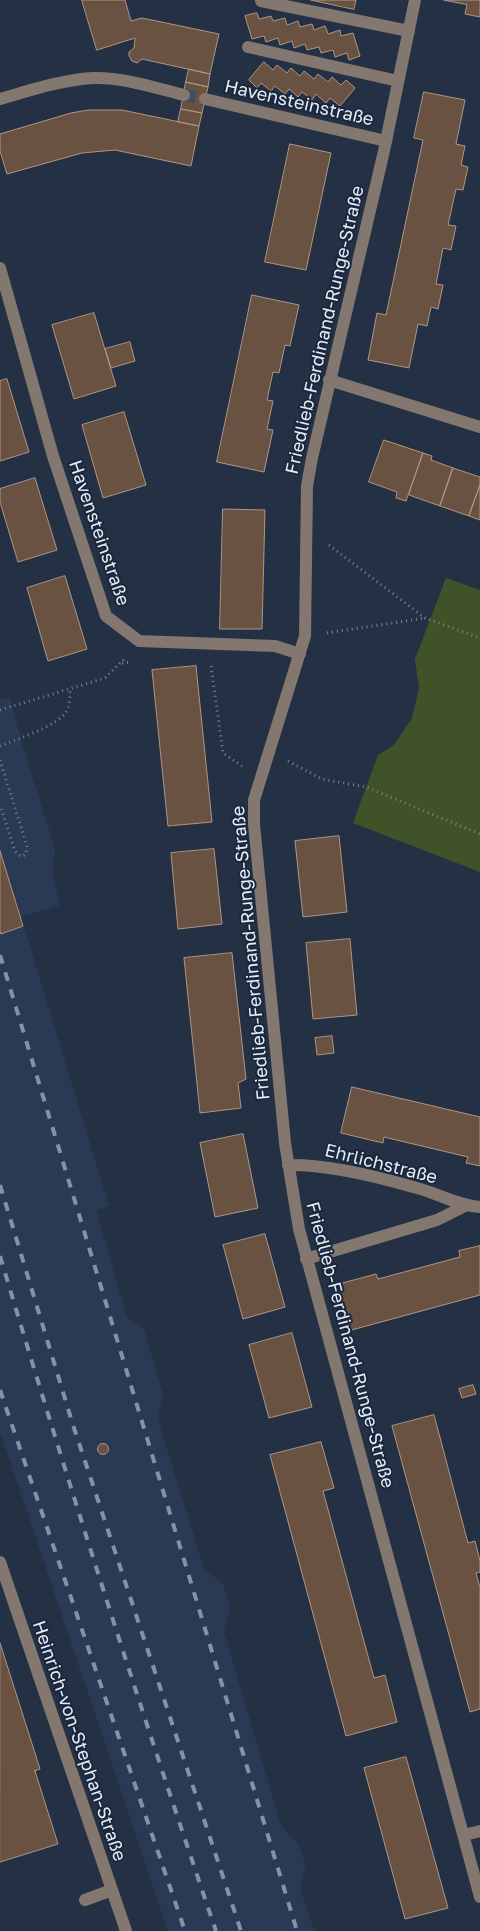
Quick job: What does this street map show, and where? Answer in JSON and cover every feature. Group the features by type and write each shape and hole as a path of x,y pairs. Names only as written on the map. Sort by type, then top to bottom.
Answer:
{"street":[{"name":"Friedlieb-Ferdinand-Runge-Straße","path":"416,0 386,141 328,380 307,486 304,636 254,800 254,824 288,1165 306,1258 480,1897"},
{"path":"260,1 409,31"},
{"path":"248,47 398,81"},
{"path":"0,99 54,83 94,78 132,82 184,94"},
{"name":"Havensteinstraße","path":"205,99 386,141"},
{"name":"Havensteinstraße","path":"0,268 53,456 106,616 139,641"},
{"path":"328,380 480,426"},
{"path":"139,641 275,646 300,654"},
{"name":"Ehrlichstraße","path":"288,1165 312,1164 418,1188 465,1206 480,1207"},
{"path":"306,1258 437,1220 465,1206"},
{"name":"Heinrich-von-Stephan-Straße","path":"0,1562 126,1931"},
{"path":"464,1835 480,1831"},
{"path":"85,1900 112,1890"}],"path":[{"path":"307,532 337,550 425,618 480,638"},
{"path":"304,636 425,618"},
{"path":"0,710 106,678 122,663 139,641"},
{"path":"122,663 132,662"},
{"path":"206,663 211,666 223,753 260,778"},
{"path":"0,746 54,723 65,713 70,700 70,690"},
{"path":"269,755 295,763 322,779 366,787 480,834"},
{"path":"0,760 27,846 26,854 23,856 14,851 0,805"}],"shaded area":[{"path":"10,697 23,747 55,849 52,873 60,905 21,917 109,1206 96,1210 127,1318 144,1329 163,1394 158,1420 204,1569 223,1584 230,1608 224,1632 281,1826 299,1845 306,1865 300,1888 314,1931 168,1931 0,1431 0,700"}],"green space":[{"path":"446,578 480,590 480,872 353,823 378,755 394,745 412,718 419,688 415,659"}],"building":[{"path":"82,0 125,0 131,21 142,18 219,34 210,74 142,59 137,63 132,61 129,52 134,48 135,38 97,50"},
{"path":"311,0 356,0 354,9"},
{"path":"444,0 480,0 480,17 465,14 467,5"},
{"path":"257,13 259,19 271,16 273,21 285,18 287,25 298,21 300,27 312,24 314,30 325,26 328,34 340,30 341,36 353,33 360,56 349,60 347,53 335,57 333,50 321,53 319,47 307,50 305,44 294,48 292,41 280,45 278,38 266,42 264,36 252,39 245,16"},
{"path":"264,62 273,70 277,65 287,73 291,68 300,76 304,71 314,79 318,74 328,82 332,77 341,85 346,80 355,88 340,106 330,98 326,103 316,94 312,100 302,92 298,97 289,89 285,94 275,86 271,91 261,83 257,88 249,80"},
{"path":"189,69 210,74 208,87 186,82"},
{"path":"186,82 208,87 202,113 181,109"},
{"path":"424,92 465,100 456,144 465,146 461,165 468,167 463,190 456,189 448,225 456,226 451,250 443,248 436,284 443,285 438,309 431,307 427,326 418,324 409,368 368,360 377,313 386,315 423,140 414,138"},
{"path":"181,109 202,113 199,126 178,122"},
{"path":"89,110 122,110 199,126 191,166 115,150 82,153 7,174 0,151 0,134 71,113"},
{"path":"290,144 331,153 306,270 265,262"},
{"path":"252,295 299,305 290,346 285,345 279,373 273,372 267,400 273,401 267,429 273,430 264,472 217,462"},
{"path":"94,313 116,386 74,399 52,325"},
{"path":"130,342 135,361 111,368 105,349"},
{"path":"7,379 29,452 0,461 0,381"},
{"path":"124,412 146,485 103,498 82,425"},
{"path":"384,440 423,453 406,501 396,498 397,492 369,482"},
{"path":"423,453 432,456 431,460 453,468 440,506 409,495"},
{"path":"453,468 480,477 480,485 469,516 440,506"},
{"path":"35,478 57,550 18,562 0,502 0,489"},
{"path":"480,485 480,520 469,516"},
{"path":"223,509 265,510 262,629 220,629"},
{"path":"65,576 87,649 48,661 27,588"},
{"path":"196,666 212,822 168,826 152,670"},
{"path":"339,836 347,912 303,917 295,841"},
{"path":"214,849 222,924 178,929 171,853"},
{"path":"0,851 23,926 1,934 0,931"},
{"path":"350,939 357,1015 313,1019 306,943"},
{"path":"232,953 246,1079 238,1083 241,1108 200,1113 184,958"},
{"path":"332,1036 334,1053 317,1055 315,1038"},
{"path":"352,1087 480,1117 480,1166 466,1163 468,1157 384,1137 383,1143 341,1133"},
{"path":"243,1134 258,1208 215,1217 200,1143"},
{"path":"265,1234 285,1307 243,1319 223,1245"},
{"path":"480,1246 480,1295 348,1331 335,1285 376,1274 378,1279 460,1257 459,1251"},
{"path":"292,1333 312,1407 269,1418 249,1345"},
{"path":"473,1385 476,1394 462,1398 459,1389"},
{"path":"434,1415 468,1543 475,1541 480,1561 480,1572 476,1573 480,1587 480,1709 470,1712 392,1426"},
{"path":"321,1442 334,1488 323,1491 374,1678 385,1675 397,1722 346,1736 270,1455"},
{"path":"103,1443 109,1449 103,1455 97,1449"},
{"path":"0,1643 40,1769 34,1771 58,1844 0,1862"},
{"path":"406,1757 448,1908 405,1919 364,1768"}],"tunnel":[{"path":"184,95 205,99"}],"railway":[{"path":"0,955 297,1931"},
{"path":"0,1185 73,1425 241,1931"},
{"path":"0,1256 105,1595 216,1931"},
{"path":"0,1390 185,1931"}]}
